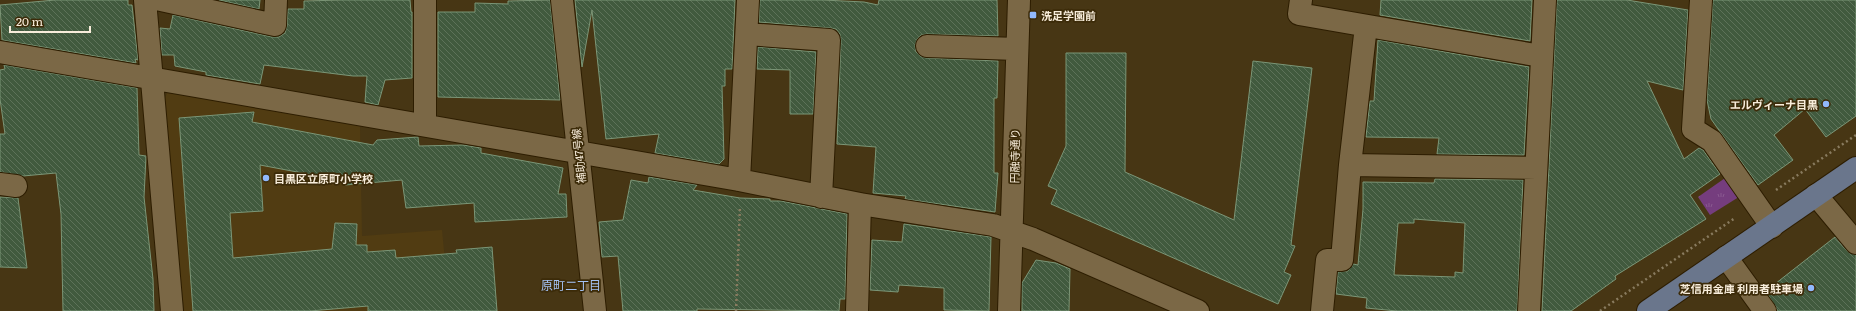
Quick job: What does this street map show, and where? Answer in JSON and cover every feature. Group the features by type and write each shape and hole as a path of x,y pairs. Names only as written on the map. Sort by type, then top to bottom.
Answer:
{"main road":[{"path":"1648,311 1856,168"}],"street":[{"path":"146,0 151,79 172,311"},
{"path":"161,0 275,25 276,0"},
{"path":"424,125 425,0"},
{"name":"補助47号線","path":"562,0 595,311"},
{"path":"739,180 748,0"},
{"name":"円融寺通り","path":"1009,311 1019,0"},
{"path":"1301,0 1299,14 1541,56"},
{"path":"1529,311 1545,0"},
{"path":"1701,0 1693,129 1712,140 1772,226"},
{"path":"1322,311 1327,260 1342,260 1350,165 1366,26"},
{"path":"746,34 829,40 821,197"},
{"path":"927,46 1017,49"},
{"path":"0,52 739,180 860,204 993,225 1012,231 1198,311"},
{"path":"1350,165 1536,168"},
{"path":"1816,196 1856,243"},
{"path":"857,311 860,204"},
{"path":"1726,257 1765,311"}],"path":[{"path":"1600,311 1856,135"},
{"path":"736,311 741,190 739,180"}],"shaded area":[{"name":"目黒区立原町小学校","path":"168,92 360,126 362,236 442,230 450,311 184,311 164,99"}],"green space":[{"path":"1728,176 1742,195 1710,215 1698,197"}],"building":[{"path":"55,0 128,0 128,5 132,5 138,60 135,59 136,63 2,40 0,5"},
{"path":"219,0 260,0 259,9"},
{"path":"410,0 412,12 412,78 385,80 378,105 365,102 367,76 353,76 264,65 260,84 206,75 206,72 175,66 174,55 162,55 160,28 170,29 173,15 272,37 279,37 285,33 288,9 304,9 304,1"},
{"path":"550,0 560,100 438,97 438,12 475,12 475,3 508,4 508,1"},
{"path":"575,0 735,0 732,69 725,69 725,86 722,86 724,159 719,164 655,153 659,134 606,139 592,10 582,67"},
{"path":"760,0 823,0 864,2 878,5 879,0 997,0 998,36 927,34 921,35 917,39 915,46 916,52 920,56 926,58 998,61 997,98 994,98 994,173 998,173 995,212 905,199 906,196 873,193 876,147 837,144 840,34 836,29 830,28 759,22"},
{"path":"1381,0 1532,0 1530,41 1380,15"},
{"path":"1557,0 1627,0 1688,10 1683,90 1647,81 1684,159 1699,148 1703,150 1720,174 1690,195 1706,219 1615,276 1616,279 1571,311 1542,311"},
{"path":"1713,0 1856,0 1856,116 1826,137 1805,109 1774,135 1793,160 1758,185 1711,119 1707,100"},
{"path":"1378,40 1529,67 1524,155 1437,154 1439,138 1366,137 1370,101 1374,101"},
{"path":"758,47 816,52 813,114 790,114 790,70 757,69"},
{"path":"1066,53 1126,53 1125,172 1234,220 1253,61 1312,68 1291,245 1295,246 1284,272 1291,275 1278,304 1051,204 1057,190 1048,186 1066,146"},
{"path":"4,65 137,88 139,155 146,156 144,197 153,279 154,311 63,311 61,214 56,173 23,176 0,172 0,134 5,134 0,99 0,70 5,69"},
{"name":"目黒区立原町小学校","path":"254,112 252,122 373,145 377,140 418,137 419,146 463,145 481,148 481,153 563,168 558,194 566,194 567,217 475,222 474,203 406,208 402,180 345,185 345,181 260,165 263,211 230,213 233,258 332,249 335,223 357,224 356,245 367,245 367,252 395,250 396,258 457,253 456,250 492,247 497,311 368,311 368,306 310,311 193,311 179,118"},
{"path":"649,177 697,185 693,190 740,198 770,199 770,201 781,201 847,214 845,299 840,299 839,311 697,309 697,311 623,311 618,256 602,257 599,222 623,220 631,180 648,183"},
{"path":"1435,179 1523,180 1517,311 1397,311 1366,308 1367,298 1336,294 1338,272 1348,271 1353,264 1358,265 1363,209 1363,182 1434,183","holes":["1414,219 1465,223 1463,273 1455,272 1455,277 1394,275 1398,223 1414,223"]},
{"path":"0,197 18,198 27,268 0,267"},
{"path":"904,224 991,237 989,311 944,310 944,288 899,285 898,292 870,290 872,240 902,242"},
{"path":"1835,237 1847,251 1856,255 1856,311 1778,311 1766,291"},
{"path":"1036,260 1056,263 1070,269 1069,311 1022,311 1022,283"}],"place":[{"name":"洗足学園前","path":"1033,15"},
{"name":"エルヴィーナ目黒","path":"1826,104"},
{"name":"目黒区立原町小学校","path":"266,178"},
{"name":"芝信用金庫 利用者駐車場","path":"1811,288"}],"district":[{"name":"原町二丁目","path":"571,285"}]}
